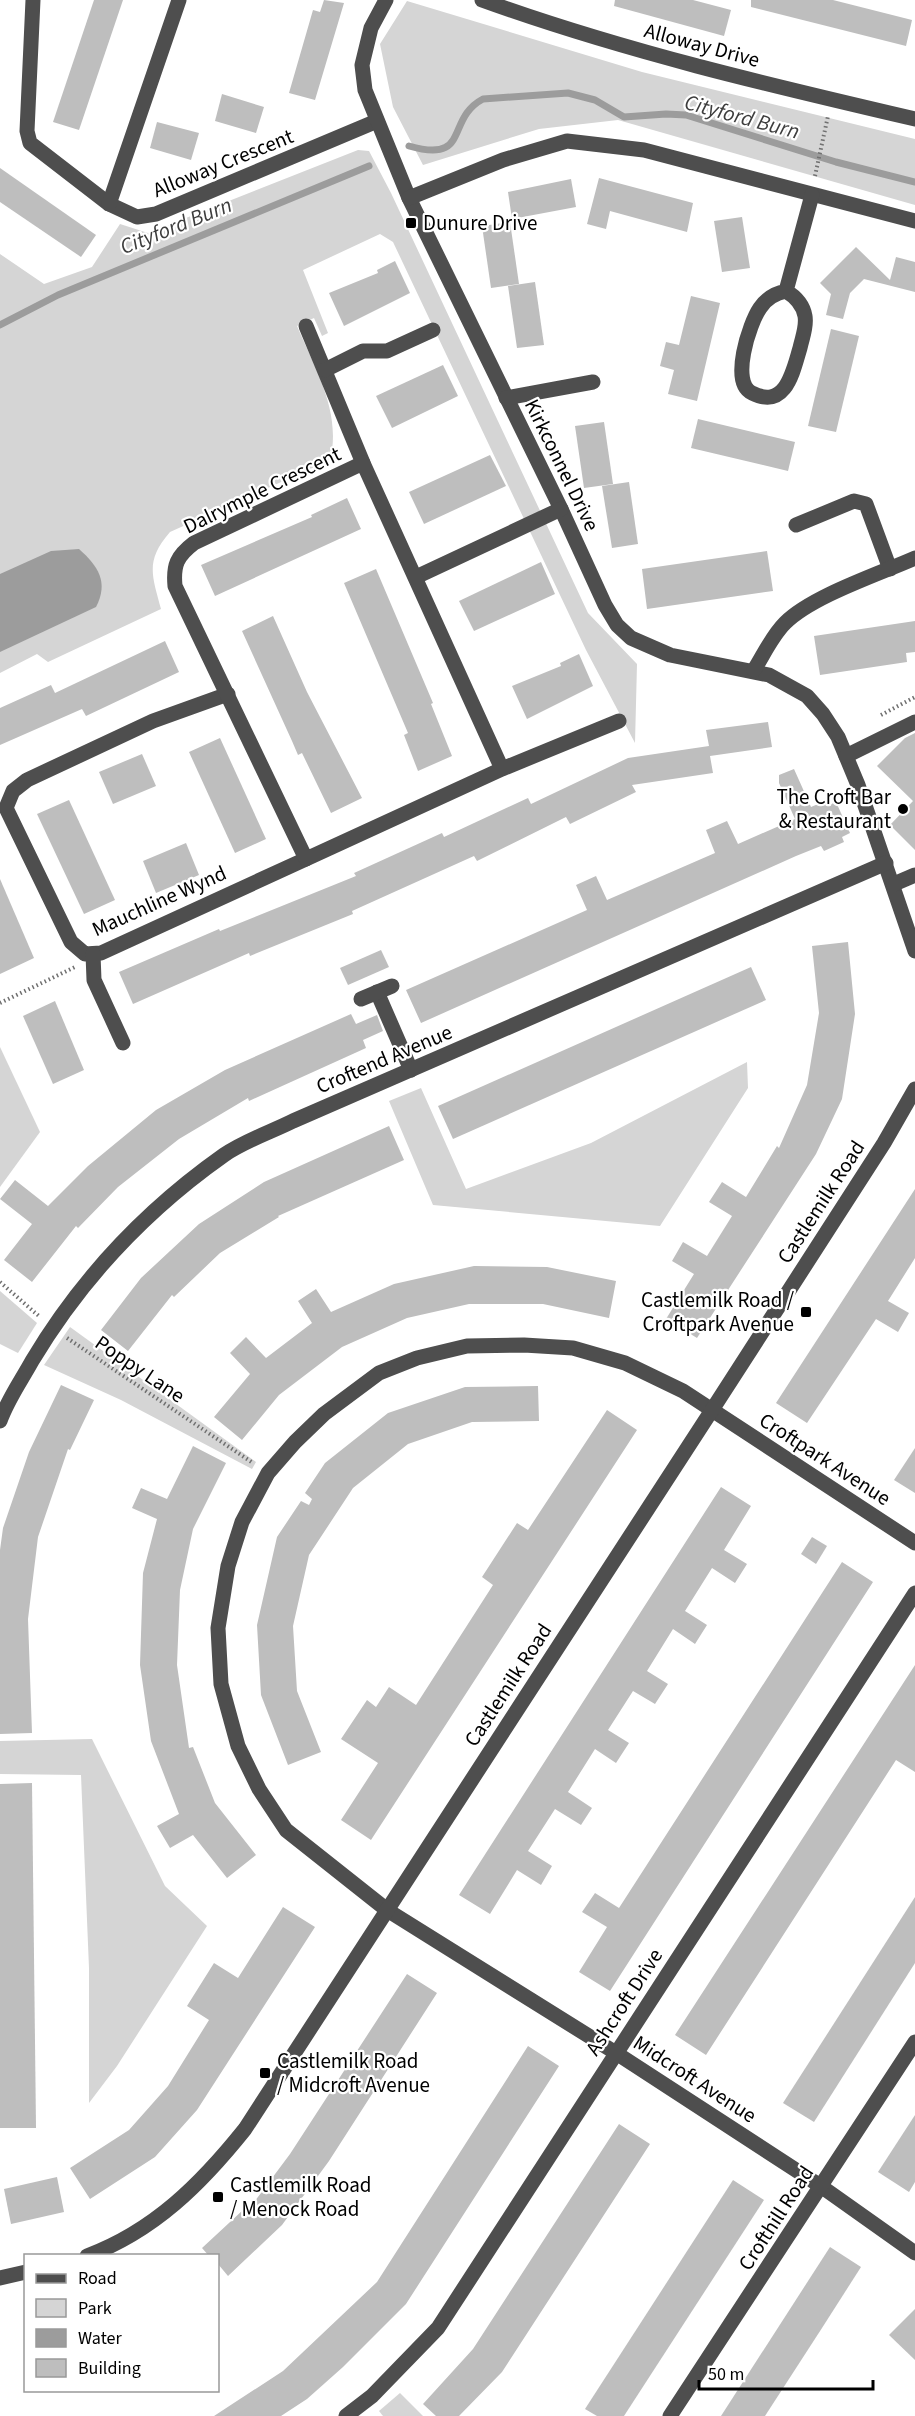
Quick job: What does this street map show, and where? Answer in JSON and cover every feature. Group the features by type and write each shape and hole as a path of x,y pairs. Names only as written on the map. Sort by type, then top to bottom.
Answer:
{"street":[{"name":"Alloway Crescent","path":"33,0 27,131 30,143 109,204 138,217 156,214 377,122"},
{"path":"109,204 179,0"},
{"name":"Kirkconnel Drive","path":"386,0 371,28 362,65 365,90 409,198 605,605 617,625 631,638 670,655 754,670 788,683 807,696 823,714 846,756 894,884 915,951"},
{"name":"Alloway Drive","path":"482,0 609,42 736,77 915,119"},
{"path":"409,198 503,160 567,141 644,150 915,221"},
{"path":"786,291 812,195"},
{"path":"786,291 800,303 805,318 791,380 782,391 770,397 751,393 742,382 740,369 754,318 761,306 770,298 786,291"},
{"path":"306,326 363,464"},
{"path":"325,370 363,351 387,351 433,330"},
{"path":"506,398 593,382"},
{"name":"Dalrymple Crescent","path":"306,859 175,586 173,567 181,553 194,543 363,464 502,769"},
{"path":"796,525 854,501 866,504 890,569"},
{"path":"416,576 561,510"},
{"path":"754,670 775,635 786,622 805,607 915,558"},
{"name":"Mauchline Wynd","path":"228,694 142,726 27,780 13,792 6,808 71,942 89,954 101,953 306,859"},
{"path":"306,859 502,769 619,721"},
{"path":"846,756 915,722"},
{"name":"Croftend Avenue","path":"0,1421 6,1405 52,1327 108,1255 167,1198 226,1153 294,1121 886,863"},
{"path":"894,884 915,875"},
{"path":"89,954 94,980 123,1043"},
{"path":"361,999 392,986"},
{"path":"377,992 411,1070"},
{"name":"Castlemilk Road","path":"92,2254 108,2248 156,2221 215,2168 245,2129 712,1410 884,1143 915,1089"},
{"name":"Croftpark Avenue","path":"268,1473 324,1414 378,1373 417,1358 467,1346 524,1345 573,1348 625,1363 683,1391 915,1543"},
{"name":"Midcroft Avenue","path":"268,1473 242,1522 228,1566 218,1628 221,1683 238,1746 259,1789 286,1830 387,1910 616,2053 822,2187 915,2253"},
{"name":"Ashcroft Drive","path":"346,2416 372,2396 438,2328 915,1593"},
{"name":"Crofthill Road","path":"670,2416 915,2042"},
{"path":"0,2278 24,2272"}],"path":[{"path":"812,195 832,100"},
{"path":"0,1003 73,969 89,954"},
{"name":"Poppy Lane","path":"0,1282 52,1327 268,1473"}],"green space":[{"path":"407,1 642,72 915,139 915,205 618,120 539,129 423,165 393,107 380,44"},
{"path":"358,150 369,151 391,193 588,613 637,664 635,743 586,650 393,242 380,234 303,270 328,333 322,336 314,318 297,326 319,374 330,408 333,442 330,460 170,532 162,542 154,560 153,577 161,609 48,662 37,654 0,673 0,254 44,284 92,267 120,224 148,233"},
{"path":"0,1047 40,1132 0,1187"},
{"path":"747,1062 748,1088 660,1226 433,1205 389,1101 421,1088 466,1189 591,1143"},
{"path":"0,1291 37,1323 18,1353 0,1344"},
{"path":"70,1327 256,1462 252,1469 121,1400 44,1365"},
{"path":"92,1739 165,1886 207,1926 117,2066 89,2103 89,1968 81,1775 0,1774 0,1741"},
{"path":"400,2393 423,2416 383,2416 379,2411"}],"water":[{"path":"79,549 92,562 100,575 102,590 96,607 0,652 0,574 51,551"}],"building":[{"path":"94,0 123,0 79,130 53,122"},
{"path":"324,0 344,3 315,100 289,93 313,10 320,12"},
{"path":"615,0 693,0 731,10 724,36 614,6"},
{"path":"751,0 833,0 912,20 906,46 751,7"},
{"path":"222,94 264,107 256,133 215,121"},
{"path":"157,122 199,133 191,160 150,148"},
{"path":"0,168 96,235 81,257 0,202"},
{"path":"599,178 693,203 687,232 610,211 606,229 587,224"},
{"path":"571,179 576,207 512,219 508,192"},
{"path":"742,217 750,268 722,272 714,221"},
{"path":"510,222 519,284 491,288 482,226"},
{"path":"856,247 890,280 896,257 915,262 915,292 864,279 850,293 843,319 826,315 831,294 820,283"},
{"path":"395,261 410,293 344,326 329,293 378,273 377,270"},
{"path":"535,282 544,345 517,348 508,286"},
{"path":"691,296 720,303 697,401 668,394 674,370 660,366 666,342 679,345"},
{"path":"831,329 859,336 836,432 808,426"},
{"path":"443,365 458,396 392,428 376,396"},
{"path":"698,419 795,442 788,471 691,448"},
{"path":"604,422 613,484 584,488 575,426"},
{"path":"490,455 506,486 424,524 409,492"},
{"path":"629,482 638,544 612,548 602,486"},
{"path":"347,498 361,529 215,596 201,565 312,517 311,515"},
{"path":"767,551 773,591 647,609 642,569"},
{"path":"541,562 555,594 474,631 459,601"},
{"path":"376,569 433,703 431,704 452,756 418,771 404,735 408,733 344,583"},
{"path":"273,616 307,692 362,798 331,813 302,753 298,755 242,631"},
{"path":"915,621 915,652 906,653 907,662 820,675 814,636"},
{"path":"165,641 179,672 86,716 82,709 0,745 0,708 51,685 55,693"},
{"path":"579,654 593,686 527,719 512,686 561,666 560,663"},
{"path":"768,722 772,747 710,756 713,773 632,785 636,792 570,824 566,817 477,861 474,856 352,911 353,914 250,956 249,953 133,1004 119,972 219,929 220,931 356,876 354,873 442,833 444,837 528,798 531,804 628,758 709,746 706,730"},
{"path":"915,733 915,850 890,825 913,801 877,766 905,738"},
{"path":"220,738 266,839 235,853 189,752"},
{"path":"142,754 156,786 113,804 99,772"},
{"path":"794,769 811,807 825,801 827,806 836,802 850,833 842,837 844,842 824,851 821,846 796,856 421,1023 406,990 587,910 576,885 596,876 607,900 715,853 706,830 727,821 738,844 795,819 779,783 779,775"},
{"path":"69,800 115,900 84,914 37,814"},
{"path":"186,843 199,875 156,893 143,861"},
{"path":"0,879 34,958 0,974"},
{"path":"848,942 855,1014 842,1099 816,1154 697,1338 666,1319 694,1274 672,1261 683,1242 707,1256 732,1216 709,1202 722,1182 746,1197 777,1146 779,1148 807,1085 819,1013 812,946"},
{"path":"381,950 389,967 348,985 340,968"},
{"path":"751,967 766,1000 453,1139 438,1106"},
{"path":"55,1001 84,1070 53,1084 23,1016"},
{"path":"351,1014 356,1024 377,1015 383,1031 363,1040 366,1048 249,1101 248,1098 179,1139 118,1187 78,1228 76,1226 32,1282 4,1260 32,1224 0,1199 15,1180 48,1206 88,1166 156,1110 225,1070"},
{"path":"389,1126 404,1160 278,1216 220,1253 174,1297 172,1295 128,1351 101,1330 141,1278 199,1224 264,1182"},
{"path":"915,1189 915,1258 888,1301 909,1313 898,1332 876,1319 807,1423 776,1403"},
{"path":"474,1266 547,1267 616,1281 609,1318 543,1304 469,1304 407,1318 342,1347 279,1395 242,1440 214,1417 250,1374 230,1353 246,1337 266,1358 312,1323 298,1301 316,1289 331,1312 394,1284"},
{"path":"61,1385 94,1400 70,1450 68,1449 38,1537 28,1619 32,1733 0,1734 0,1550 3,1528 29,1452"},
{"path":"538,1386 539,1421 472,1422 408,1444 353,1488 309,1555 293,1626 297,1691 321,1752 288,1765 261,1695 257,1625 277,1537 301,1501 309,1505 312,1499 305,1493 325,1463 388,1413 465,1387"},
{"path":"607,1410 637,1430 371,1840 341,1820 378,1763 341,1739 367,1700 376,1707 389,1687 416,1705 493,1585 482,1577 517,1523 528,1530"},
{"path":"193,1446 226,1463 193,1529 180,1590 177,1665 189,1748 193,1747 215,1803 256,1855 227,1878 193,1835 170,1848 157,1826 179,1814 151,1741 140,1665 143,1573 157,1519 132,1508 141,1488 167,1499"},
{"path":"915,1448 915,1493 894,1480"},
{"path":"721,1487 751,1506 724,1550 747,1564 735,1583 712,1568 685,1611 707,1625 695,1644 673,1629 647,1671 668,1684 655,1704 633,1691 608,1730 629,1743 616,1763 595,1749 568,1792 592,1808 581,1825 555,1809 528,1851 552,1866 541,1885 517,1870 490,1914 459,1895"},
{"path":"812,1537 827,1546 816,1564 801,1554"},
{"path":"842,1562 873,1582 610,1991 579,1972 607,1927 582,1912 595,1893 619,1908"},
{"path":"915,1665 915,1772 896,1760 706,2055 675,2035"},
{"path":"32,1783 36,2128 0,2128 0,1784"},
{"path":"915,1897 915,1963 814,2122 783,2103"},
{"path":"283,1907 315,1927 197,2110 155,2157 90,2199 70,2168 129,2130 168,2086 209,2020 187,2006 214,1963 238,1978"},
{"path":"407,1974 437,1993 329,2161 282,2225 228,2276 219,2265 219,2254 207,2254 202,2248 243,2210 246,2213 290,2154"},
{"path":"528,2046 559,2066 406,2304 343,2367 307,2399 281,2416 214,2416 283,2371 377,2282"},
{"path":"915,2115 915,2182 909,2192 878,2172"},
{"path":"619,2124 650,2144 502,2372 459,2416 436,2416 423,2404 473,2349"},
{"path":"57,2177 64,2212 11,2224 4,2189"},
{"path":"733,2180 764,2200 624,2416 597,2416 585,2409"},
{"path":"830,2247 861,2267 822,2328 765,2416 721,2416"},
{"path":"915,2309 915,2360 889,2335"}],"waterway":[{"name":"Cityford Burn","path":"409,146 428,150 441,149 450,144 464,117 483,99 568,93 595,100 624,117 686,115 836,162 915,182"},
{"name":"Cityford Burn","path":"0,325 58,295 369,166"}],"place":[{"name":"Dunure Drive","path":"411,223"},
{"name":"The Croft Bar & Restaurant","path":"903,809"},
{"name":"Castlemilk Road / Croftpark Avenue","path":"806,1312"},
{"name":"Castlemilk Road / Midcroft Avenue","path":"265,2073"},
{"name":"Castlemilk Road / Menock Road","path":"218,2197"}]}
